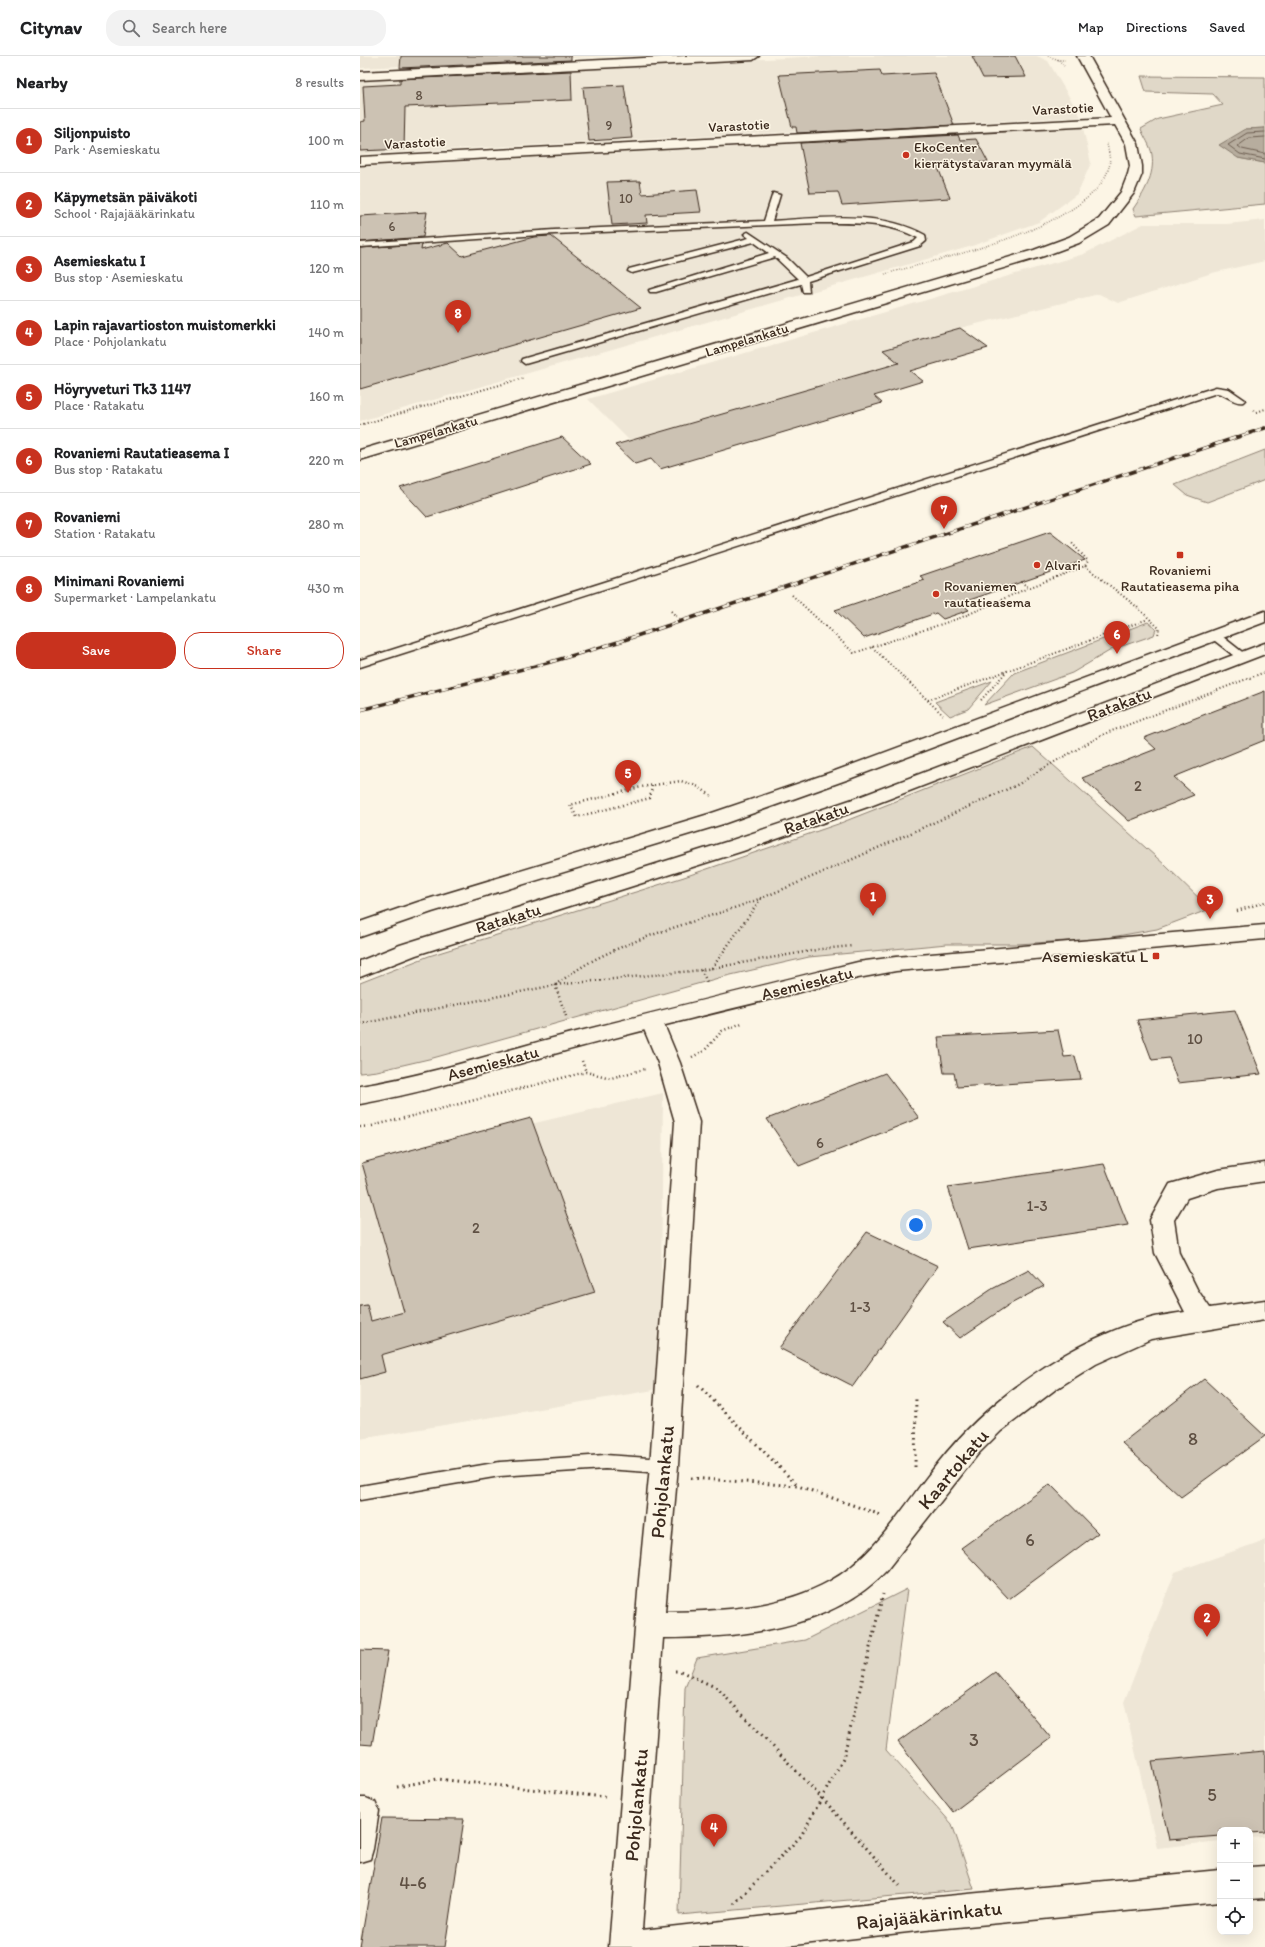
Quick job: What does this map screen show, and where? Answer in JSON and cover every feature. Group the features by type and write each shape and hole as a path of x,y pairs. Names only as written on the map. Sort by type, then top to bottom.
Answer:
{"street":[{"path":"360,76 753,56"},
{"name":"Lampelankatu","path":"360,455 1039,254 1074,240 1096,229 1108,218 1119,201 1127,193 1132,182 1136,166 1132,144 1083,56"},
{"name":"Varastotie","path":"360,161 1119,121"},
{"name":"Lampelankatu","path":"460,410 1026,246 1072,229 1119,201"},
{"name":"Ratakatu","path":"360,930 432,904 716,819 842,775 1265,616"},
{"name":"Ratakatu","path":"360,969 408,950 736,846 822,816 1265,648"},
{"name":"Asemieskatu","path":"360,1095 397,1088 474,1069 575,1040 858,970 896,964 1265,932"},
{"name":"Pohjolankatu","path":"625,1947 664,1466 687,1122 669,1063 652,1022"},
{"path":"1204,1319 1188,1296 1167,1253 1162,1220 1179,1191 1218,1179 1265,1172"},
{"name":"Kaartokatu","path":"651,1626 709,1624 771,1617 803,1608 832,1594 865,1573 908,1522 955,1461 990,1424 1039,1385 1081,1360 1118,1342 1151,1329 1265,1310"},
{"path":"360,1811 366,1812 360,1849"},
{"path":"1253,1884 1265,1882"},
{"name":"Rajajääkärinkatu","path":"637,1947 926,1914 1217,1886"}],"lane":[{"path":"767,224 776,195"},
{"path":"360,245 554,232 857,222 887,225 909,230 922,237 922,241 917,244 804,280 525,361"},
{"path":"736,225 776,254 804,280 806,290"},
{"path":"632,271 755,239"},
{"path":"653,290 776,254"},
{"path":"360,664 1216,390 1226,391 1240,400"},
{"path":"1214,635 1242,657"},
{"path":"360,1493 500,1469 604,1462 664,1466"}],"path":[{"path":"1251,408 1257,412 1265,409"},
{"path":"792,595 854,654 960,618 1028,588 1085,566 1088,561 1072,542"},
{"path":"1085,566 1137,607 1159,628 1158,637"},
{"path":"1021,582 1028,588"},
{"path":"671,611 683,623"},
{"path":"957,614 960,618"},
{"path":"928,700 1148,619"},
{"path":"872,647 944,716"},
{"path":"981,700 1007,671"},
{"path":"360,1024 555,986 575,970 615,949 763,897 1019,784 1052,762 1104,734 1265,672"},
{"path":"652,786 650,798 577,817 570,805 641,788 652,786 681,781 699,787 714,798"},
{"path":"711,968 763,897"},
{"path":"1239,911 1265,902"},
{"path":"360,1127 372,1126 586,1072 611,1078"},
{"path":"693,1380 798,1486"},
{"path":"915,1476 916,1396"},
{"path":"689,1478 798,1486 889,1517"},
{"path":"732,1907 801,1836 823,1799 843,1759 885,1587"},
{"path":"680,1671 717,1688 823,1799 926,1914"},
{"path":"397,1787 436,1779 605,1797"}],"shaded area":[{"path":"360,56 613,56 360,68"},
{"path":"822,56 1037,56 1048,61 1081,117 360,154 360,80"},
{"path":"1141,76 1265,77 1265,128 1246,129 1238,158 1265,163 1265,204 1136,216 1133,209 1148,184 1152,170 1152,155 1141,129 1158,119 1223,105 1213,94 1146,92"},
{"path":"1083,128 1091,163 1077,194 1039,222 969,247 360,421 360,167"},
{"path":"1265,220 1265,261 1212,273 1118,303 1099,294 960,328 883,350 899,363 630,441 588,399 1084,254 1143,224 1227,224"},
{"path":"1265,450 1265,480 1207,502 1187,495 1175,485"},
{"path":"1148,622 1156,629 1154,635 1111,650 1072,673 984,705 1014,673"},
{"path":"992,681 968,709 950,716 935,702"},
{"path":"1033,747 1165,865 1210,909 1157,929 1100,939 1017,944 947,944 809,957 722,977 433,1058 377,1071 360,1073 360,983 429,956 684,877 838,824"},
{"path":"663,1093 660,1389 360,1439 360,1164"},
{"path":"1265,1540 1265,1837 1253,1838 1253,1827 1217,1827 1217,1841 1157,1848 1124,1702 1175,1572"},
{"path":"907,1589 886,1750 952,1824 974,1889 679,1915 685,1688 697,1658 805,1640"}],"water":[{"path":"1265,128 1265,163 1238,158 1219,145 1246,129"}],"building":[{"path":"401,56 571,56 571,60 400,68"},
{"path":"972,56 1015,56 1026,77 983,78"},
{"path":"880,70 882,76 934,73 954,125 797,133 796,127 792,127 779,75"},
{"path":"571,71 572,100 405,107 404,149 360,151 360,122 365,121 363,86 400,84 400,79"},
{"path":"624,85 632,138 589,141 583,87"},
{"path":"958,135 960,140 976,139 988,162 937,165 950,198 842,205 838,192 810,193 800,143"},
{"path":"640,181 642,194 697,190 701,212 646,215 647,223 612,225 607,182"},
{"path":"427,212 423,237 360,242 360,216"},
{"path":"551,236 641,308 360,389 360,248 422,244 421,250 448,243 462,256 534,237"},
{"path":"960,328 988,348 910,371 923,381 874,396 882,403 660,469 651,459 635,464 615,445 899,363 883,350"},
{"path":"562,437 591,464 427,517 400,488"},
{"name":"Rovaniemen rautatieasema","path":"1050,532 1085,560 961,603 969,610 943,619 936,613 864,638 835,610 925,580 920,576"},
{"path":"1265,691 1265,740 1174,777 1194,795 1129,821 1082,778 1156,749 1144,738"},
{"path":"1235,1010 1261,1074 1178,1083 1169,1058 1152,1060 1137,1020"},
{"path":"1058,1030 1064,1057 1075,1056 1081,1079 957,1087 954,1073 944,1073 938,1037"},
{"path":"885,1073 919,1118 799,1166 767,1119"},
{"path":"531,1118 595,1292 381,1355 385,1372 360,1379 360,1306 367,1305 371,1321 404,1312 362,1163"},
{"path":"1104,1164 1128,1225 968,1249 948,1187"},
{"path":"867,1232 938,1266 853,1386 779,1348"},
{"path":"1029,1270 1044,1286 1007,1306 960,1338 943,1322 992,1289"},
{"path":"1204,1379 1265,1436 1181,1497 1122,1443"},
{"path":"1050,1484 1098,1533 1009,1599 961,1548"},
{"path":"360,1650 388,1651 372,1745 360,1744"},
{"path":"995,1672 1051,1738 953,1812 898,1742"},
{"path":"1265,1751 1265,1832 1253,1833 1253,1827 1217,1827 1217,1836 1169,1840 1152,1761"},
{"path":"382,1818 464,1819 445,1947 360,1947"}],"railway":[{"path":"360,710 547,663 618,642 1265,428"}],"place":[{"name":"EkoCenter kierrätystavaran myymälä","path":"906,155"},
{"name":"Minimani Rovaniemi","path":"458,333"},
{"name":"Rovaniemi","path":"944,529"},
{"name":"Rovaniemi Rautatieasema piha","path":"1180,555"},
{"name":"Alvari","path":"1037,565"},
{"name":"Rovaniemen rautatieasema","path":"936,594"},
{"name":"Rovaniemi Rautatieasema I","path":"1117,654"},
{"name":"Höyryveturi Tk3 1147","path":"628,793"},
{"name":"Siljonpuisto","path":"873,916"},
{"name":"Asemieskatu I","path":"1210,919"},
{"name":"Asemieskatu L","path":"1156,956"},
{"name":"Käpymetsän päiväkoti","path":"1207,1637"},
{"name":"Lapin rajavartioston muistomerkki","path":"714,1847"}]}
